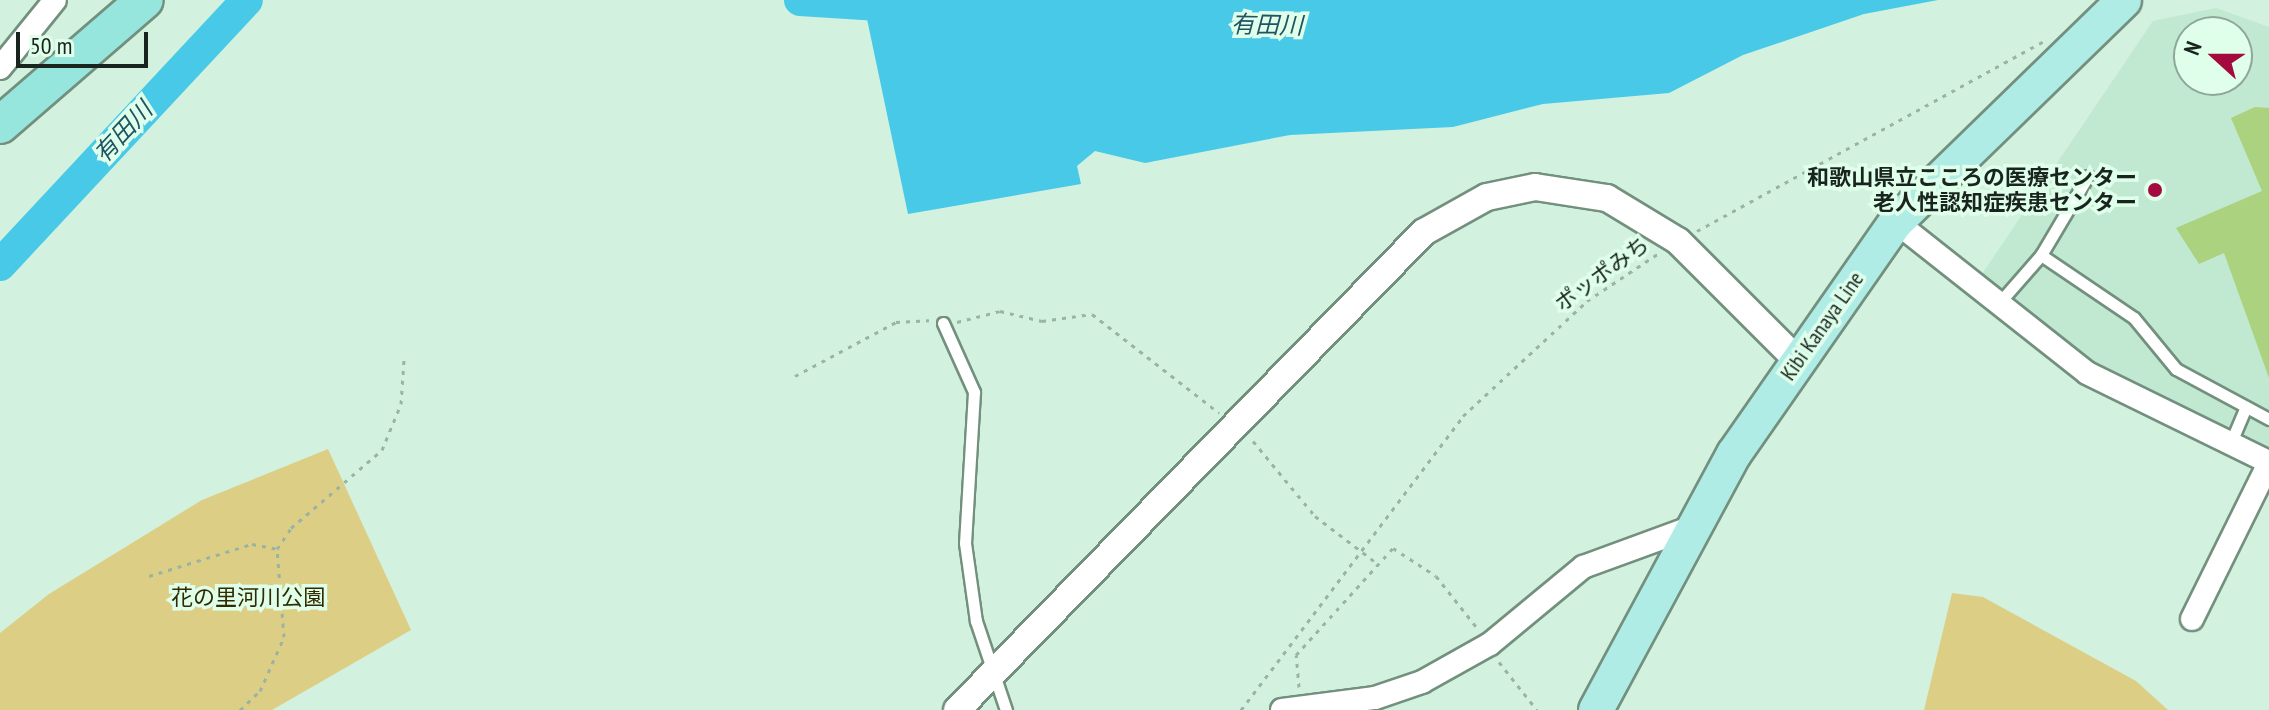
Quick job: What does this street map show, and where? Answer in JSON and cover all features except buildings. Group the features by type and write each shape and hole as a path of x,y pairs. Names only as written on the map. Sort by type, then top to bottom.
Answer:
{"highway":[{"path":"0,125 145,0"}],"main road":[{"name":"Kibi Kanaya Line","path":"1596,710 1695,526 1797,360 1896,222 2124,0"}],"street":[{"path":"0,68 55,0"},
{"path":"957,710 1424,232 1487,197 1535,187 1607,198 1678,241 1797,360"},
{"path":"1896,222 2125,396 2269,462 2192,619"},
{"path":"1288,709 1375,698 1422,682 1490,644 1583,567 1695,526"}],"lane":[{"path":"1999,303 2041,255 2088,176"},
{"path":"2041,255 2134,318 2176,369 2269,419"},
{"path":"943,323 974,392 965,543 993,673 1006,710"},
{"path":"2231,442 2246,407"}],"path":[{"name":"ポッポみち","path":"1241,710 1362,550 1509,368 1626,271 1893,130 2052,35"},
{"path":"795,376 896,322 943,323 1000,311 1042,321 1092,314 1234,425 1315,516 1374,561"},
{"path":"240,710 260,691 284,637 277,549 291,528 382,450 401,404 404,360"},
{"path":"149,576 252,544 277,549"},
{"path":"1288,709 1296,655 1362,587 1374,561 1393,548 1406,551 1490,644 1537,710"}],"shaded area":[{"name":"和歌山県立こころの医療センター 老人性認知症疾患センター","path":"2216,8 2238,16 2177,16"},
{"name":"和歌山県立こころの医療センター 老人性認知症疾患センター","path":"2173,17 2173,96 2253,96 2253,21 2269,27 2269,455 2099,369 1980,277 2153,21"}],"green space":[{"name":"花の里河川公園","path":"328,449 411,630 272,710 0,710 0,633 49,594 202,500"},
{"path":"1952,593 1983,597 2136,681 2168,710 1924,710"}],"water":[{"path":"863,0 1938,0 1864,14 1743,55 1669,93 1543,104 1453,127 1290,135 1145,163 1095,151 1077,166 1081,184 908,214"}],"waterway":[{"name":"有田川","path":"0,265 247,0"},
{"name":"有田川","path":"800,0 907,7"}],"place":[{"name":"和歌山県立こころの医療センター 老人性認知症疾患センター","path":"2155,190"}]}
